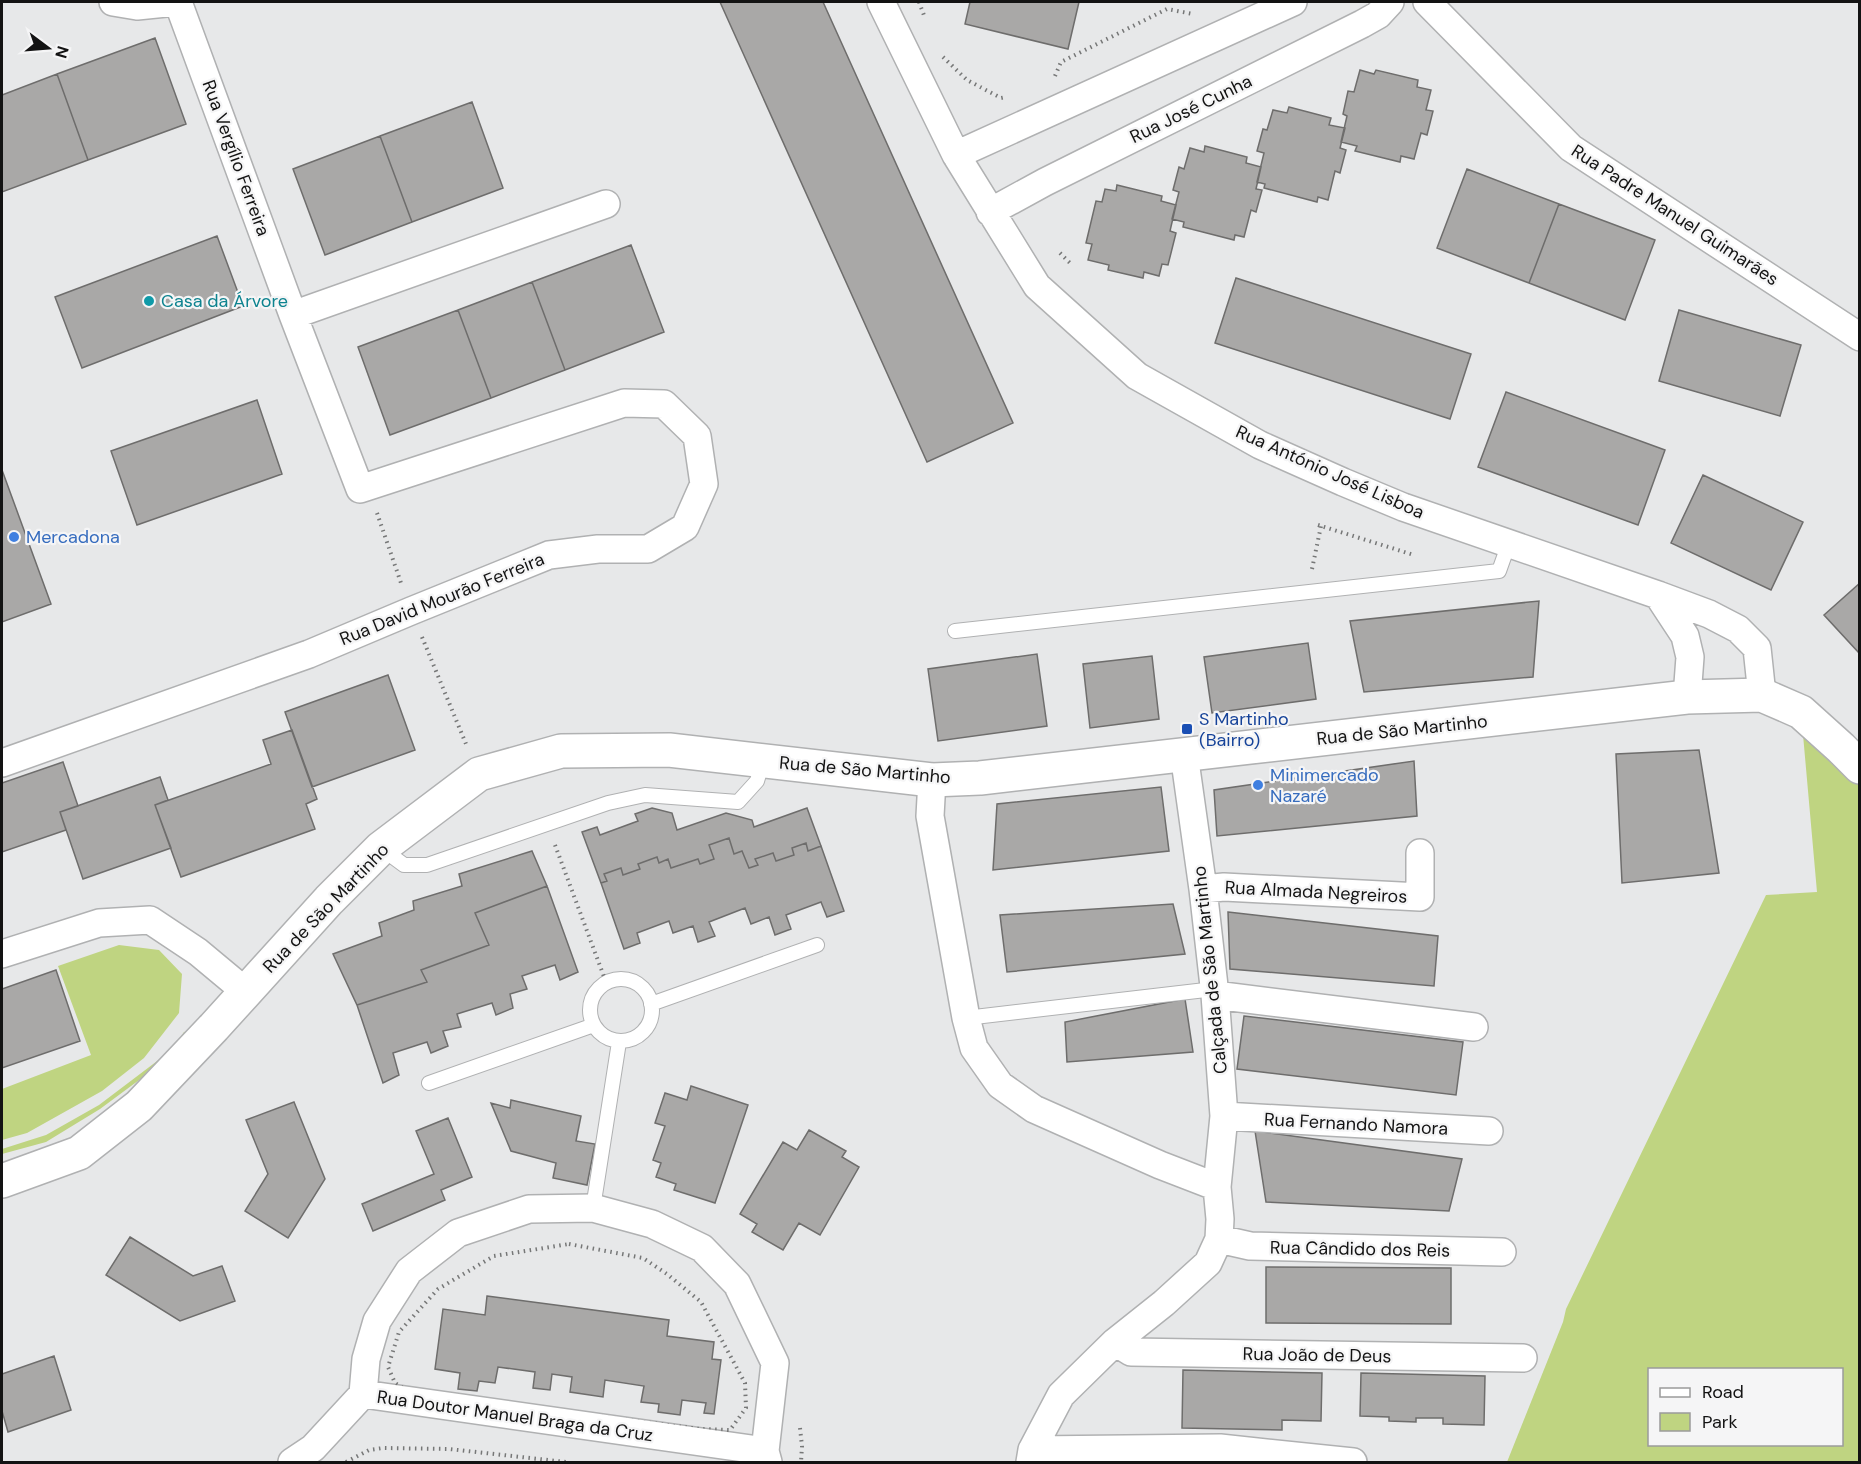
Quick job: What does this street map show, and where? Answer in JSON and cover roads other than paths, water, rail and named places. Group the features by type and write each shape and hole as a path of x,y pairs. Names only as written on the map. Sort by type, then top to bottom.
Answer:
{"street":[{"name":"Rua Vergílio Ferreira","path":"113,2 136,6 177,2 293,315"},
{"name":"Rua António José Lisboa","path":"881,2 956,155 1037,286 1137,376 1260,445 1403,507 1709,614 1738,629 1756,648 1762,695"},
{"path":"956,155 1293,2"},
{"name":"Rua José Cunha","path":"990,212 1045,182 1362,24 1378,15 1390,2"},
{"name":"Rua Padre Manuel Guimarães","path":"1426,2 1570,148 1860,337"},
{"path":"293,315 606,204"},
{"name":"Rua David Mourão Ferreira","path":"2,763 309,654 549,555 598,549 648,549 685,527 704,484 697,436 664,404 624,403 360,489 293,315"},
{"path":"1658,595 1685,636 1690,657 1687,697"},
{"name":"Rua de São Martinho","path":"2,1181 79,1153 139,1106 329,900 381,848 479,774 561,751 669,750 932,780 980,778 1687,697 1762,695 1801,712 1860,767"},
{"name":"Calçada de São Martinho","path":"1184,754 1203,889 1224,1116 1217,1187 1219,1239"},
{"path":"932,780 930,816 966,1018 974,1048 1000,1085 1034,1109 1160,1166 1217,1187"},
{"name":"Rua Almada Negreiros","path":"1203,889 1224,887 1420,897 1420,853"},
{"path":"2,954 99,923 150,920 198,952 246,992"},
{"path":"1214,992 1474,1027"},
{"name":"Rua Fernando Namora","path":"1224,1116 1489,1131"},
{"path":"363,1394 366,1359 377,1321 409,1271 458,1233 529,1209 593,1208 652,1224 702,1248 737,1284 775,1363 766,1457"},
{"path":"1219,1239 1209,1263 1115,1342 1060,1395 1031,1456 1220,1448 1353,1462"},
{"name":"Rua Cândido dos Reis","path":"1219,1239 1250,1246 1502,1252"},
{"name":"Rua João de Deus","path":"1115,1342 1131,1352 1523,1358"},
{"name":"Rua Doutor Manuel Braga da Cruz","path":"292,1462 313,1449 363,1394 766,1457"}],"lane":[{"path":"955,632 1499,571 1509,543"},
{"path":"381,848 404,865 427,865 608,803 645,795 738,802 757,782 763,761"},
{"path":"651,1004 817,945"},
{"path":"619,979 638,984 646,992 651,1004 651,1020 646,1029 629,1041 619,1042 600,1034 590,1016 594,995 606,982 619,979"},
{"path":"966,1018 1214,992"},
{"path":"429,1083 594,1026"},
{"path":"593,1208 619,1042"}],"place":[{"name":"Casa da Árvore","path":"149,301"},
{"name":"Mercadona","path":"14,537"},
{"name":"S Martinho (Bairro)","path":"1187,729"},
{"name":"Minimercado Nazaré","path":"1258,785"}]}
